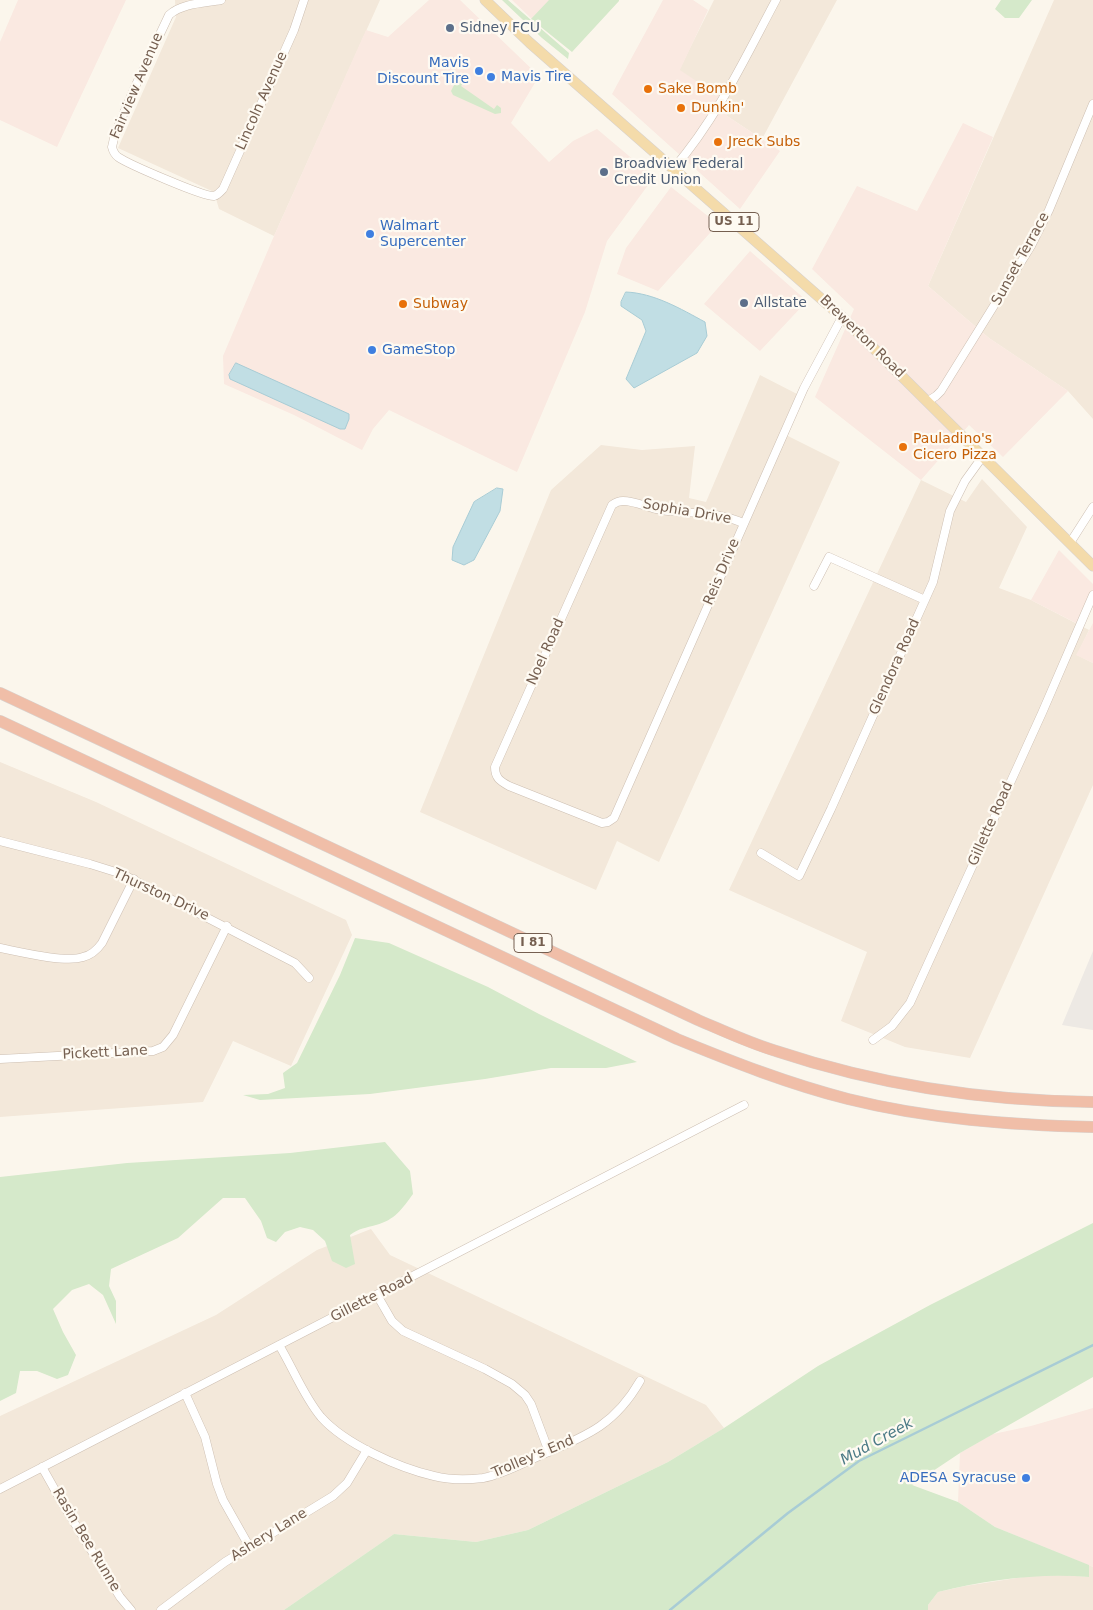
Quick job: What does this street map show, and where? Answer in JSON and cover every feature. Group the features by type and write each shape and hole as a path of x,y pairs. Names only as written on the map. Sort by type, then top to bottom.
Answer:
{"highway":[{"name":"I 81","path":"0,693 698,1020 756,1044 868,1078 997,1098 1093,1102"},
{"name":"I 81","path":"0,721 668,1035 748,1068 848,1099 884,1107 961,1120 1032,1126 1093,1127"}],"main road":[{"name":"Brewerton Road","path":"485,0 530,43 842,317 1093,566"}],"street":[{"name":"Fairview Avenue","path":"112,149 114,134 164,24 174,10 222,0"},
{"name":"Lincoln Avenue","path":"112,149 117,156 164,178 204,195 217,195 222,189 294,30 304,0"},
{"path":"674,168 703,132 718,108 776,0"},
{"name":"Sunset Terrace","path":"928,401 941,391 1031,246 1049,210 1093,104"},
{"name":"Reis Drive","path":"602,823 608,822 616,814 804,388 842,317"},
{"name":"Glendora Road","path":"761,853 799,876 831,810 933,582 950,511 964,481 983,456"},
{"name":"Sophia Drive","path":"608,513 612,505 618,501 625,501 662,510 699,512 723,516 743,523"},
{"path":"1070,543 1093,507"},
{"name":"Noel Road","path":"602,823 509,786 495,775 496,767 608,513"},
{"path":"814,586 829,556 925,600"},
{"name":"Gillette Road","path":"873,1040 892,1026 910,1003 1042,713 1093,595"},
{"name":"Thurston Drive","path":"0,841 90,864 134,879 295,963 309,978"},
{"path":"0,948 70,959 85,957 96,950 102,943 134,879"},
{"name":"Pickett Lane","path":"0,1059 153,1051 163,1047 173,1035 227,926"},
{"name":"Gillette Road","path":"0,1489 744,1106"},
{"path":"377,1295 392,1321 403,1331 485,1369 512,1384 531,1404 549,1452"},
{"name":"Trolley's End","path":"279,1345 320,1415 338,1432 367,1450 435,1477 469,1480 485,1477 549,1452 595,1430 613,1417 630,1398 640,1381"},
{"path":"185,1393 205,1437 223,1500 249,1546"},
{"name":"Ashery Lane","path":"162,1610 225,1562 342,1489 354,1474 367,1450"},
{"name":"Rasin Bee Runne","path":"42,1468 120,1597 131,1610"}],"shaded area":[{"path":"18,0 126,0 57,147 0,120 0,42"},
{"path":"175,0 380,0 274,236 219,209 214,192 118,148 176,17"},
{"path":"429,0 460,0 539,76 511,123 549,162 573,141 597,129 654,177 607,241 585,312 517,472 389,410 373,429 362,450 294,415 224,384 223,356 274,236 366,30 388,37"},
{"path":"512,0 553,0 534,21"},
{"path":"663,0 693,0 708,10 680,70 722,98 727,116 780,151 740,209 612,94"},
{"path":"714,0 837,0 762,139 727,116 679,70"},
{"path":"1054,0 1093,0 1093,419 1068,391 989,338 928,286"},
{"path":"963,123 993,137 928,286 989,338 1068,391 1003,457 969,425 921,480 815,397 854,309 812,269 857,186 917,211"},
{"path":"671,187 718,224 658,291 617,274 626,248"},
{"path":"750,251 807,301 760,351 704,304"},
{"path":"760,375 797,394 780,432 840,462 659,862 617,841 596,890 420,812 551,490 601,445 642,450 695,446 689,498 706,502"},
{"path":"982,479 1027,527 999,588 1031,600 1089,630 1077,655 1093,663 1093,785 970,1058 905,1047 841,1021 867,952 729,890 921,480 966,502"},
{"path":"1059,550 1093,584 1093,589 1078,624 1031,600"},
{"path":"1093,623 1093,663 1076,655"},
{"path":"0,762 96,802 346,920 352,935 291,1066 233,1041 203,1102 0,1117"},
{"path":"1093,951 1093,1030 1062,1025"},
{"path":"371,1229 390,1255 706,1405 724,1428 668,1462 528,1530 476,1542 394,1534 284,1610 0,1610 0,1416 216,1315 317,1250"},
{"name":"ADESA Syracuse","path":"1093,1408 1093,1567 995,1527 958,1502 960,1453 993,1434 1031,1426"},
{"path":"1089,1565 1093,1567 1093,1610 928,1610 928,1605 938,1592 1030,1576 1066,1575 1089,1577"}],"green space":[{"path":"502,0 508,0 569,53 568,59 542,38"},
{"path":"549,0 619,1 572,52 531,19"},
{"path":"1001,0 1032,0 1019,18 1005,18 995,9"},
{"path":"460,80 465,81 461,86 494,109 497,105 501,108 501,113 495,114 453,95 451,91 455,83"},
{"path":"355,938 389,943 488,987 637,1062 606,1068 551,1068 485,1079 370,1094 260,1100 243,1095 268,1094 285,1088 283,1073 297,1063 340,975"},
{"path":"385,1142 410,1171 413,1194 393,1217 383,1223 350,1235 355,1264 346,1268 332,1261 325,1241 313,1230 300,1227 285,1232 276,1242 267,1238 261,1221 245,1198 223,1198 178,1238 111,1269 109,1286 116,1301 116,1324 103,1295 89,1284 72,1290 53,1309 76,1355 68,1375 57,1379 37,1371 20,1371 16,1393 0,1401 0,1177 127,1163 290,1153"},
{"path":"1093,1223 1093,1377 960,1453 912,1485 958,1502 995,1527 1089,1565 1089,1577 1013,1578 956,1588 938,1592 928,1605 928,1610 284,1610 394,1534 476,1542 528,1530 668,1462 724,1428 818,1366 930,1305"}],"water":[{"path":"626,292 647,295 696,317 705,322 707,336 697,353 634,388 626,379 646,331 642,320 621,306"},
{"path":"236,363 349,414 345,429 340,429 230,379 229,375"},
{"path":"497,488 503,489 500,511 474,560 464,565 452,560 453,547 474,502"}],"waterway":[{"name":"Mud Creek","path":"670,1610 788,1513 859,1461 1093,1345"}],"place":[{"name":"Sidney FCU","path":"450,28"},
{"name":"Mavis Discount Tire","path":"479,71"},
{"name":"Mavis Tire","path":"491,77"},
{"name":"Sake Bomb","path":"648,89"},
{"name":"Dunkin'","path":"681,108"},
{"name":"Jreck Subs","path":"718,142"},
{"name":"Broadview Federal Credit Union","path":"604,172"},
{"name":"Walmart Supercenter","path":"370,234"},
{"name":"Allstate","path":"744,303"},
{"name":"Subway","path":"403,304"},
{"name":"GameStop","path":"372,350"},
{"name":"Pauladino's Cicero Pizza","path":"903,447"},
{"name":"ADESA Syracuse","path":"1026,1478"}]}
